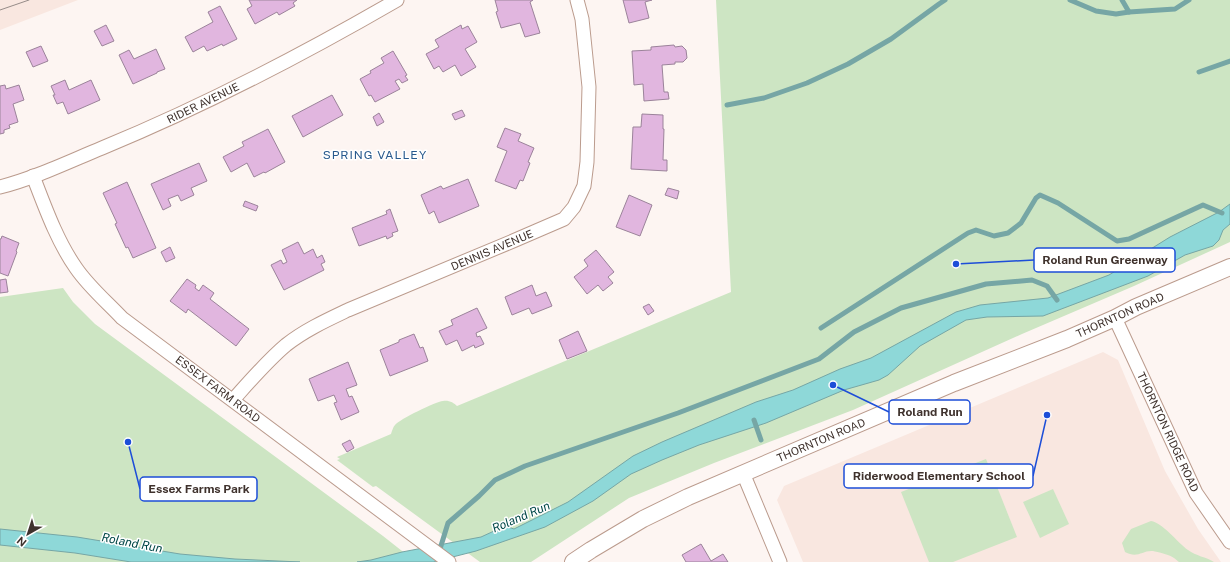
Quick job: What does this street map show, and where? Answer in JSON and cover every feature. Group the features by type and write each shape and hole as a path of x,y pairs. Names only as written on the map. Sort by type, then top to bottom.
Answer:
{"street":[{"name":"RIDER AVENUE","path":"0,187 33,176 125,139 208,101 343,32 398,0"},
{"name":"DENNIS AVENUE","path":"233,400 287,344 323,321 564,219 574,207 584,186 588,162 588,87 582,19 577,0"},
{"name":"ESSEX FARM ROAD","path":"33,176 63,247 77,269 90,285 122,318 449,562"},
{"name":"THORNTON ROAD","path":"573,562 590,550 643,519 688,497 954,383 1067,339 1230,267"},
{"name":"THORNTON RIDGE ROAD","path":"1115,318 1196,493 1230,542"},
{"path":"743,473 780,562"}],"shaded area":[{"path":"0,0 78,0 0,30"},
{"path":"1103,352 1118,360 1165,471 1198,529 1221,562 803,562 777,500 784,486"}],"green space":[{"path":"716,0 1230,0 1230,242 853,410 714,463 629,498 531,562 480,562 376,486 373,487 337,460 340,459 337,457 391,434 398,422 433,404 447,401 457,406 731,292"},
{"path":"63,288 73,302 95,324 383,536 416,562 0,562 0,297"},
{"path":"986,459 1017,537 953,562 929,562 901,492"},
{"path":"1053,489 1069,524 1040,538 1023,502"},
{"path":"1151,521 1160,525 1191,552 1214,562 1179,562 1175,558 1153,551 1133,555 1125,552 1122,543 1131,529"}],"water":[{"name":"Roland Run","path":"1230,204 1230,224 1223,230 1219,240 1213,246 1185,255 1148,276 1043,316 987,317 966,320 920,346 888,375 879,380 844,390 766,423 699,445 662,460 631,474 593,501 545,527 476,551 433,562 357,562 481,537 505,526 514,529 568,502 633,456 662,442 756,402 793,390 840,369 871,358 956,312 980,305 1048,298 1109,275 1170,237 1219,212"},
{"name":"Roland Run","path":"0,529 77,537 180,554 235,559 300,562 131,562 75,553 0,545"}],"building":[{"path":"249,0 297,0 293,3 295,6 279,15 277,12 255,24 247,9 252,6"},
{"path":"495,0 533,0 530,2 540,33 525,37 520,23 501,28 496,12 498,11"},
{"path":"623,0 652,0 645,2 649,18 629,23"},
{"path":"220,6 237,39 223,46 222,44 207,51 204,46 193,52 185,37 213,22 208,12"},
{"path":"106,25 114,41 102,46 94,31"},
{"path":"461,25 462,29 468,26 477,42 465,49 476,67 461,76 455,65 443,72 439,66 434,69 426,54 439,47 435,40"},
{"path":"674,45 675,47 682,46 686,50 687,58 683,62 662,65 664,92 668,92 669,99 644,101 643,84 634,85 632,51 651,50 651,47"},
{"path":"41,46 48,61 33,67 26,52"},
{"path":"156,49 165,69 133,84 119,55 129,50 134,59"},
{"path":"393,51 407,75 405,76 408,80 402,83 399,79 395,81 400,89 375,102 371,95 369,96 360,79 384,63 381,58"},
{"path":"65,80 69,90 91,80 100,100 68,114 63,102 57,104 51,86"},
{"path":"5,85 6,89 19,85 24,100 13,104 18,122 9,125 10,128 4,130 4,133 0,134 0,86"},
{"path":"332,95 343,115 303,137 292,116"},
{"path":"462,110 465,116 455,120 452,114"},
{"path":"379,113 384,122 377,126 373,117"},
{"path":"642,114 663,115 663,160 667,160 667,171 631,169 633,127 641,127"},
{"path":"505,128 521,134 518,141 534,148 528,162 530,163 523,181 520,180 516,189 495,181 507,151 497,147"},
{"path":"268,129 285,162 254,177 247,163 231,172 223,157 244,146 242,142"},
{"path":"199,163 207,181 191,188 194,195 181,201 178,195 168,199 171,206 163,210 151,184"},
{"path":"468,179 479,206 439,223 434,211 429,214 421,195 441,186 443,189"},
{"path":"127,182 156,248 133,258 128,247 126,248 115,224 117,223 103,193"},
{"path":"668,188 679,191 677,199 665,195"},
{"path":"629,195 652,205 640,236 616,227"},
{"path":"245,201 258,206 256,211 243,206"},
{"path":"390,209 398,231 392,233 393,236 387,239 386,236 359,246 352,228 387,214 386,211"},
{"path":"2,236 19,243 8,276 0,273 0,239"},
{"path":"298,242 304,254 313,249 317,258 322,255 325,262 321,264 324,270 284,290 271,265 281,260 283,264 287,262 282,250"},
{"path":"170,247 175,258 166,262 161,252"},
{"path":"596,250 614,272 608,277 613,283 603,291 598,285 587,294 574,277 588,266 584,260"},
{"path":"6,279 8,292 0,293 0,280"},
{"path":"187,279 196,285 195,288 199,291 203,285 214,293 210,299 249,329 236,346 188,309 186,313 170,301"},
{"path":"532,285 536,296 546,292 552,306 532,314 529,308 512,315 505,297"},
{"path":"649,304 654,311 648,315 643,307"},
{"path":"477,308 487,328 476,333 477,337 480,336 484,344 475,348 474,345 462,351 457,340 446,345 439,331 453,325 451,320"},
{"path":"578,331 587,351 567,359 559,340"},
{"path":"414,334 420,348 423,347 428,361 390,376 380,350"},
{"path":"348,362 357,385 346,389 349,397 352,396 359,412 341,420 334,403 337,402 334,395 318,401 309,379"},
{"path":"350,440 354,448 347,452 342,444"},
{"path":"701,544 711,561 723,554 728,562 686,562 682,555"}],"waterway":[{"path":"727,105 764,98 807,83 848,64 891,39 945,0"},
{"path":"1070,0 1096,11 1116,14 1175,9 1189,0"},
{"path":"1122,0 1129,12"},
{"path":"1199,72 1230,61"},
{"path":"821,328 968,233 976,230 994,236 1008,233 1021,223 1036,198 1040,195 1058,203 1117,241 1129,239 1203,205 1222,213"},
{"path":"440,549 448,523 495,480 525,466 678,413 819,359 854,332 901,308 986,284 1032,280 1047,286 1057,300"},
{"path":"754,420 761,440"}],"tram line":[{"path":"0,10 29,0"}],"place":[{"name":"Roland Run Greenway","path":"956,264"},
{"name":"Roland Run","path":"833,385"},
{"name":"Riderwood Elementary School","path":"1047,415"},
{"name":"Essex Farms Park","path":"128,442"}],"district":[{"name":"SPRING VALLEY","path":"375,155"}]}
